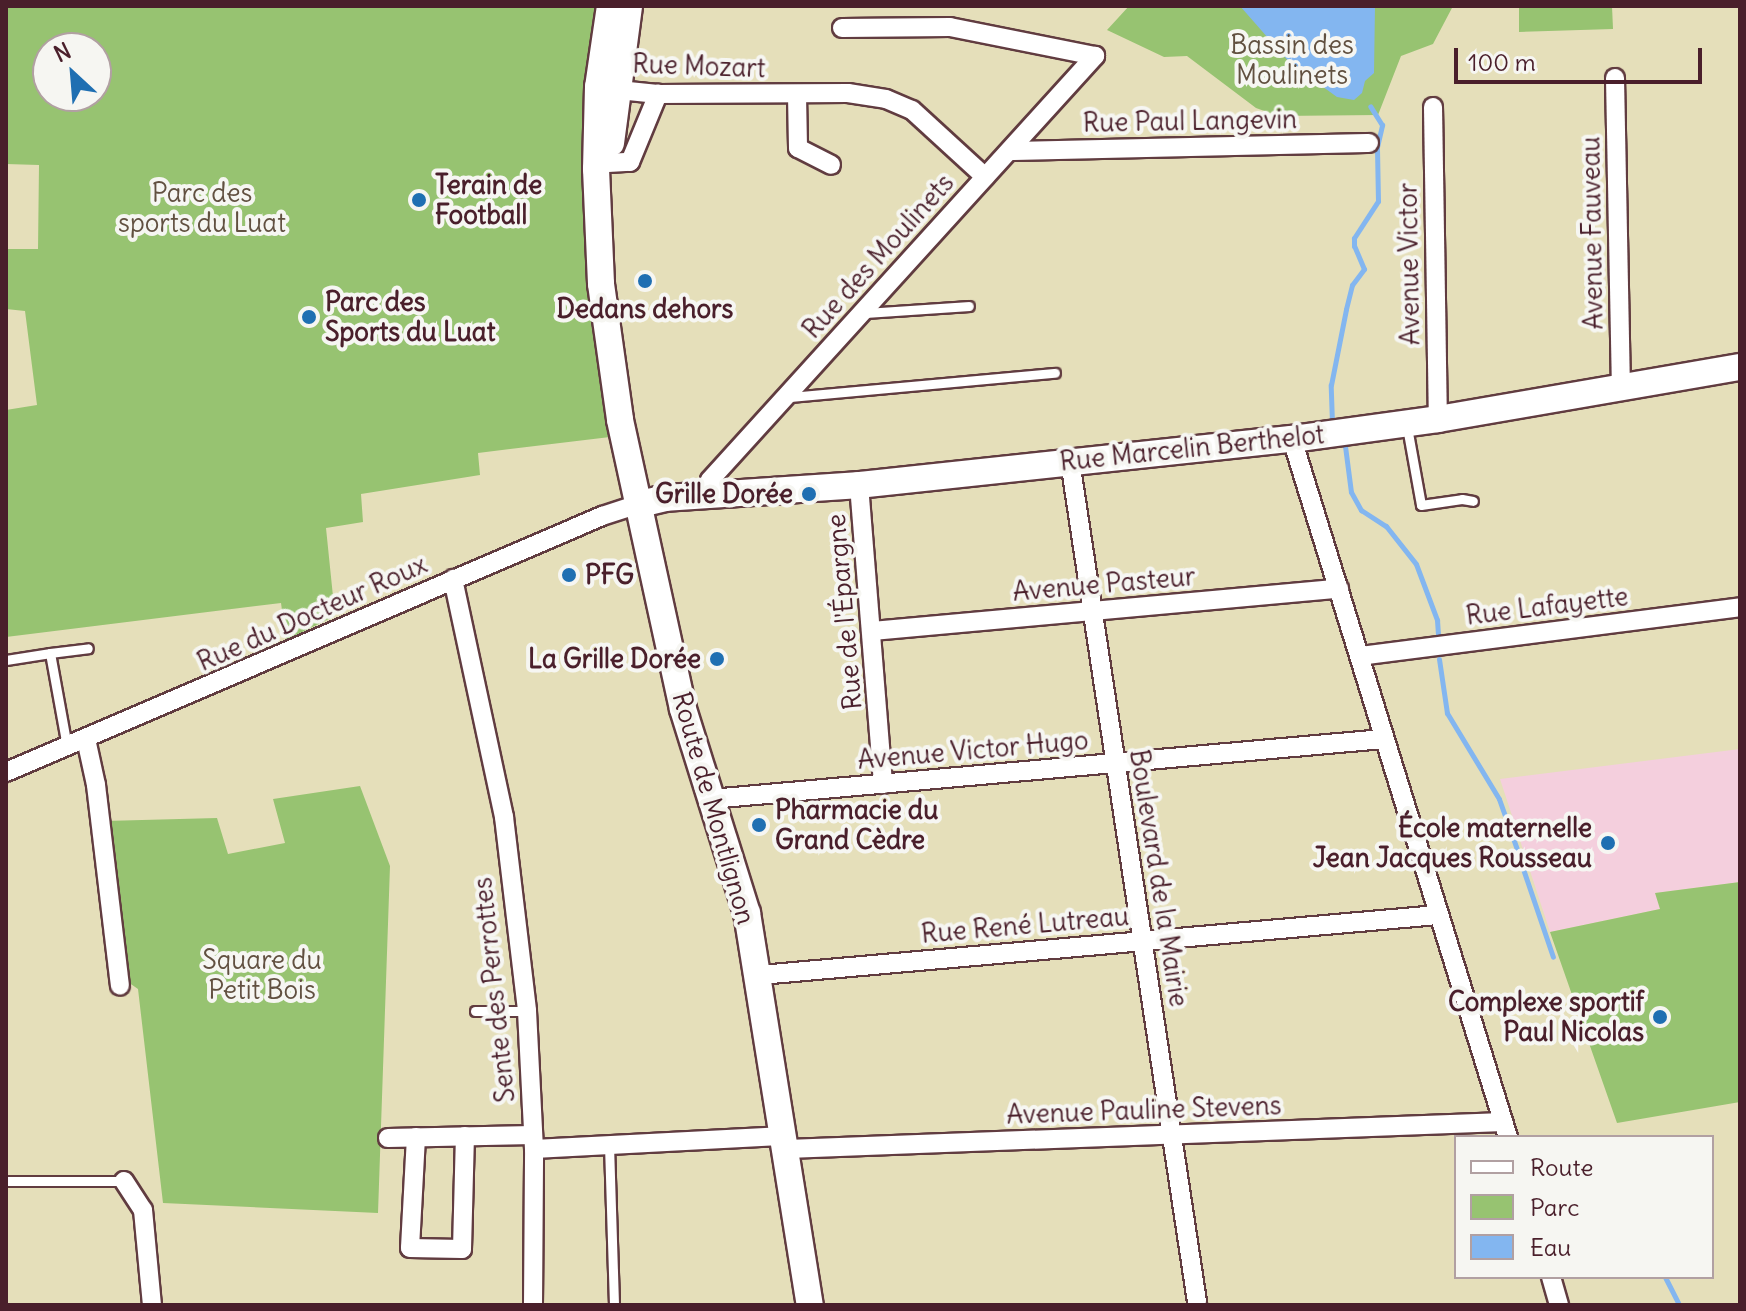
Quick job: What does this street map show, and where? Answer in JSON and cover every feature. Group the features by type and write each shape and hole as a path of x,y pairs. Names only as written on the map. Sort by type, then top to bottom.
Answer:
{"main road":[{"name":"Route de Montlignon","path":"600,218 608,163 610,6"},
{"name":"Route de Montlignon","path":"629,6 608,88 596,169 601,284 620,420 683,709 747,913 760,975 810,1305"},
{"name":"Rue Marcelin Berthelot","path":"640,504 712,495 859,485 1292,439 1407,424 1740,367"}],"street":[{"name":"Rue des Moulinets","path":"712,495 710,480 1012,151 1095,56 950,27 842,28"},
{"name":"Avenue Fauveau","path":"1615,78 1621,387"},
{"name":"Rue Mozart","path":"608,88 658,94 848,93 886,99 912,110 985,177"},
{"path":"608,163 630,162 658,94"},
{"name":"Rue Mozart","path":"797,95 798,148 831,165"},
{"name":"Avenue Victor","path":"1433,107 1438,419"},
{"name":"Rue Paul Langevin","path":"1012,151 1369,143"},
{"path":"1292,439 1505,1130"},
{"name":"Boulevard de la Mairie","path":"1070,461 1199,1304"},
{"name":"Rue de l'Épargne","path":"859,485 883,784"},
{"name":"Rue du Docteur Roux","path":"6,772 602,516 640,504"},
{"name":"Sente des Perrottes","path":"453,579 504,817 527,1011 534,1142 533,1305"},
{"name":"Avenue Pasteur","path":"873,631 1339,589"},
{"name":"Rue Lafayette","path":"1360,656 1740,607"},
{"path":"86,739 96,785 120,986"},
{"name":"Avenue Victor Hugo","path":"711,799 1383,739"},
{"name":"Rue René Lutreau","path":"760,975 1438,915"},
{"name":"Avenue Pauline Stevens","path":"786,1143 1505,1130"},
{"path":"388,1138 465,1136 609,1145 786,1143"},
{"path":"416,1137 410,1248 462,1249 465,1136"},
{"path":"124,1181 143,1210 152,1305"},
{"path":"1552,1279 1559,1305"}],"lane":[{"path":"862,313 969,306"},
{"path":"786,398 1055,373"},
{"path":"1407,424 1421,505 1462,499 1473,501"},
{"path":"6,660 88,648"},
{"path":"50,653 67,747"},
{"path":"475,1011 527,1011"},
{"path":"609,1145 614,1305"},
{"path":"6,1181 124,1181"}],"shaded area":[{"name":"École maternelle Jean Jacques Rousseau","path":"1740,749 1740,882 1656,893 1660,909 1550,932 1500,779"}],"green space":[{"name":"Parc des Sports du Luat","path":"6,6 609,6 585,161 583,204 588,298 610,437 478,453 480,475 361,494 363,522 326,528 335,616 286,640 281,603 6,637 6,410 37,405 25,311 6,309 6,249 38,249 39,165 6,164"},
{"name":"Bassin des Moulinets","path":"1129,6 1453,6 1433,44 1401,56 1378,115 1278,116 1256,108 1187,56 1164,57 1107,30"},
{"path":"1519,6 1612,6 1613,29 1519,32"},
{"name":"Square du Petit Bois","path":"360,786 390,866 378,1213 163,1203 138,989 125,980 105,821 217,818 228,854 285,843 273,799"},
{"name":"Complexe sportif Paul Nicolas","path":"1740,882 1740,1102 1617,1123 1550,932 1660,909 1655,893"}],"water":[{"name":"Bassin des Moulinets","path":"1240,6 1375,6 1374,73 1365,81 1362,93 1354,100 1337,97 1290,63"}],"waterway":[{"path":"1332,423 1331,385 1346,309 1352,285 1364,269 1354,246 1354,238 1378,201 1377,147 1382,125 1370,106"},
{"path":"1345,446 1351,492 1361,510 1386,526 1416,564 1437,620 1438,636"},
{"path":"1439,659 1447,713 1499,799 1519,855"},
{"path":"1521,863 1553,957"},
{"path":"1666,1279 1678,1303"}],"place":[{"name":"Terain de Football","path":"419,200"},
{"name":"Dedans dehors","path":"645,281"},
{"name":"Parc des Sports du Luat","path":"309,317"},
{"name":"Grille Dorée","path":"809,494"},
{"name":"PFG","path":"569,575"},
{"name":"La Grille Dorée","path":"717,659"},
{"name":"Pharmacie du Grand Cèdre","path":"759,825"},
{"name":"École maternelle Jean Jacques Rousseau","path":"1608,843"},
{"name":"Complexe sportif Paul Nicolas","path":"1660,1017"}],"park label":[{"name":"Parc des sports du Luat","path":"202,208"}]}
